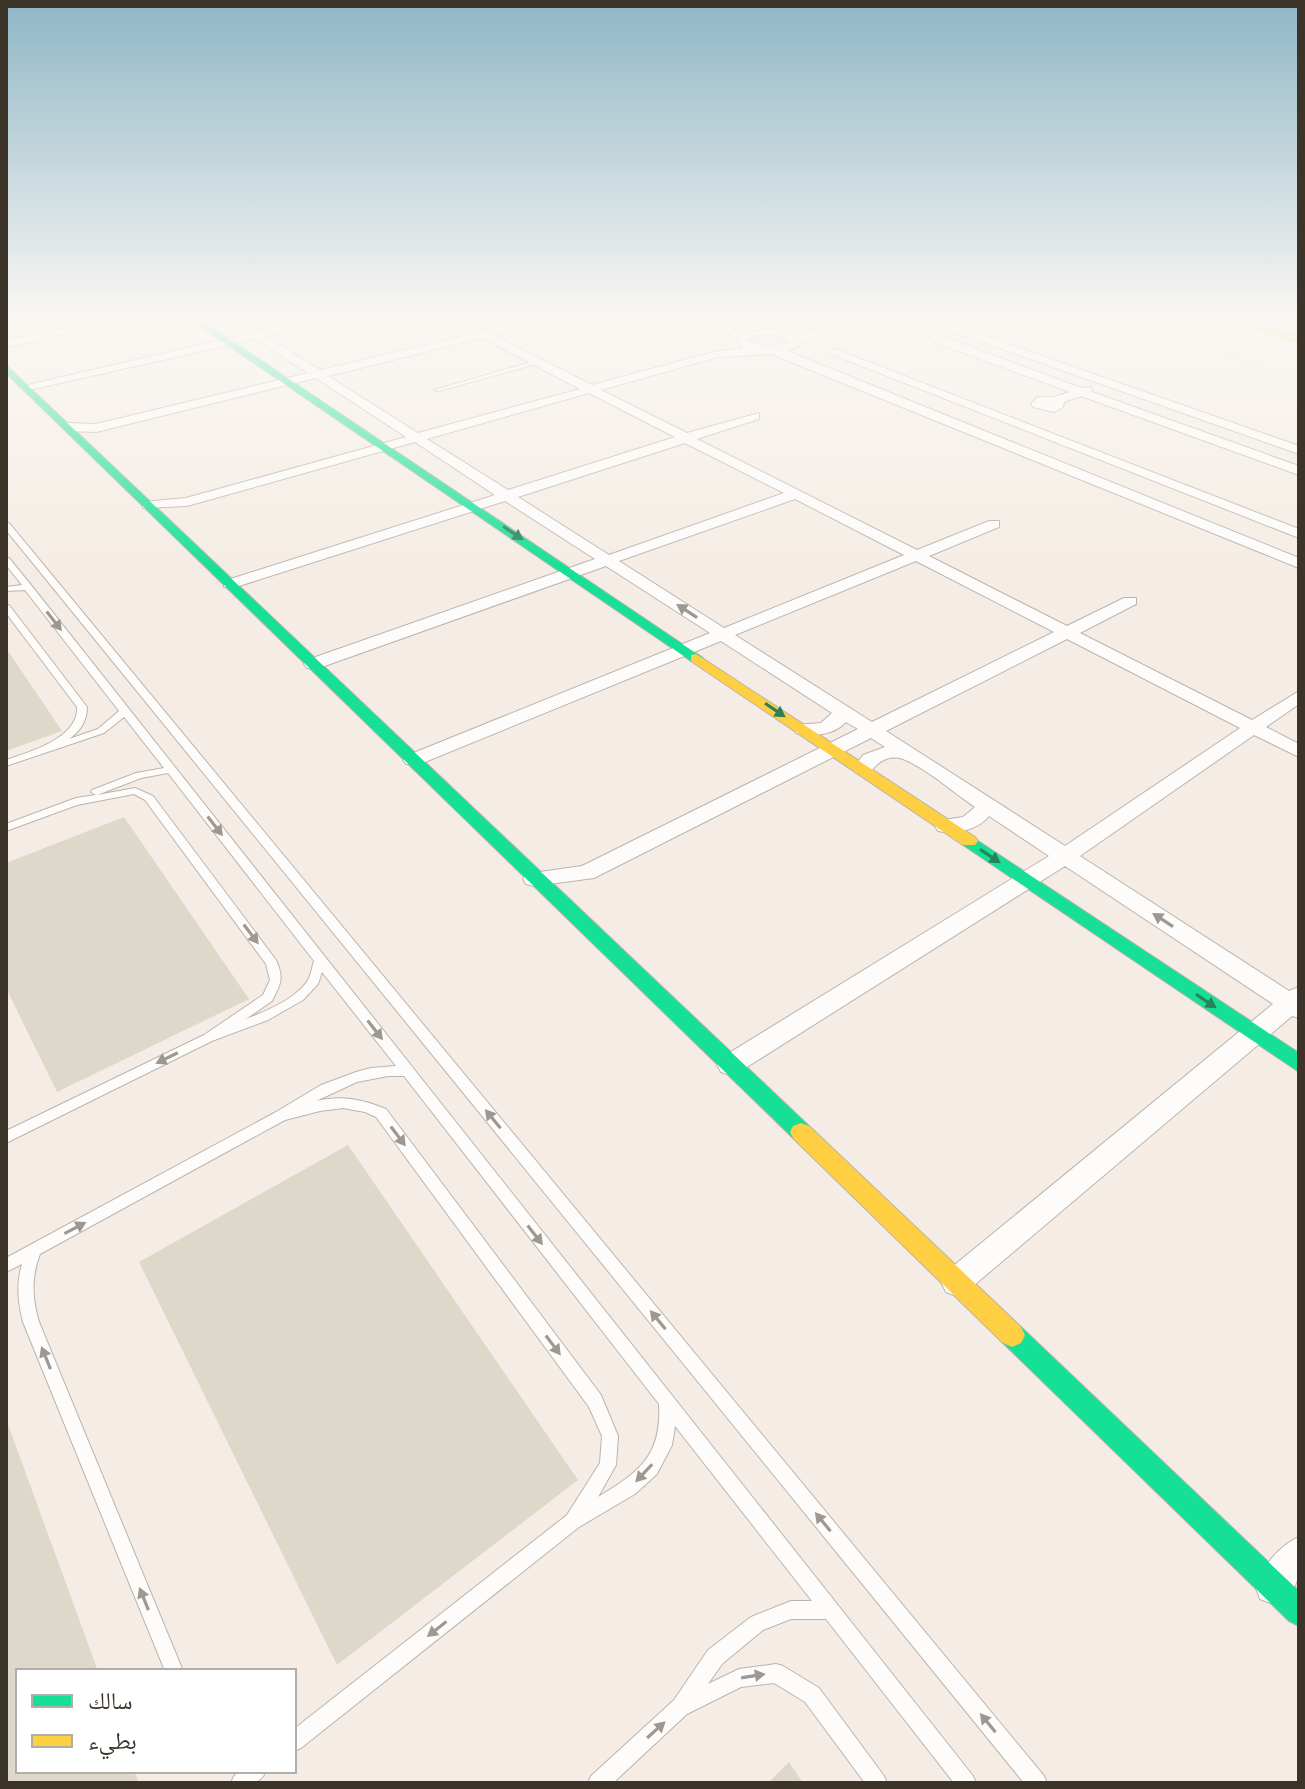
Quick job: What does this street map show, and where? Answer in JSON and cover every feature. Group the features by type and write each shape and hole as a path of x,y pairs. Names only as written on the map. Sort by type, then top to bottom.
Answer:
{"main road":[{"path":"40,401 1299,1611"},
{"path":"317,401 1299,1064"}],"street":[{"path":"74,433 195,401"},
{"path":"360,401 1296,1003 1254,1034 956,1282"},
{"path":"392,452 417,438 547,401"},
{"path":"615,401 1299,751"},
{"path":"904,401 1299,563"},
{"path":"936,401 1244,527 1295,543"},
{"path":"961,401 1282,528 1295,543"},
{"path":"1107,401 1299,471"},
{"path":"1162,401 1299,450"},
{"path":"230,584 755,416"},
{"path":"989,424 1005,419"},
{"path":"148,505 187,502 392,452 435,450"},
{"path":"440,484 458,480 468,471"},
{"path":"313,664 796,494"},
{"path":"164,521 172,511 187,502"},
{"path":"1244,527 1282,528 1299,520"},
{"path":"413,760 994,524"},
{"path":"534,879 586,873 1130,601"},
{"path":"737,685 755,671 774,667"},
{"path":"730,1065 1027,881 1299,696"},
{"path":"803,729 832,726 842,717 842,711"},
{"path":"863,769 868,760 880,754 907,753"},
{"path":"945,826 975,820 986,804"},
{"path":"565,907 573,888 586,873"},
{"path":"1273,1586 1299,1555"}],"lane":[{"path":"6,525 1037,1783"},
{"path":"6,560 966,1783"},
{"path":"6,589 28,587"},
{"path":"6,607 82,707 84,717 78,728 42,750"},
{"path":"6,763 101,731 125,711"},
{"path":"6,828 139,775 171,770"},
{"path":"75,802 135,791 149,798 272,963 276,980 268,998 208,1038"},
{"path":"6,1137 208,1038 264,1017 299,997 314,981 320,960"},
{"path":"6,1265 281,1116 318,1092 353,1076 380,1069 407,1071"},
{"path":"281,1116 337,1101 361,1102 381,1113 595,1401 610,1436 608,1465 573,1521"},
{"path":"34,1250 25,1273 23,1296 31,1322 173,1669"},
{"path":"296,1739 573,1521 629,1488 651,1468 664,1445 667,1403"},
{"path":"598,1783 681,1707 715,1657 757,1623 791,1610 829,1610"},
{"path":"681,1707 739,1678 776,1673 812,1695 877,1783"}],"building":[{"path":"6,648 62,731 6,751"},
{"path":"124,817 249,999 57,1092 6,988 6,863"},
{"path":"348,1145 578,1480 337,1665 139,1262"},
{"path":"6,1419 97,1669 16,1669 16,1773 135,1773 139,1783 6,1783"},
{"path":"789,1762 803,1783 768,1783"}],"traffic: fast":[{"path":"41,401 801,1132"},
{"path":"316,401 696,658"},
{"path":"969,841 1299,1064"},
{"path":"1012,1335 1299,1611"}],"traffic: slow":[{"path":"696,658 969,841"},
{"path":"801,1132 1012,1335"}]}
